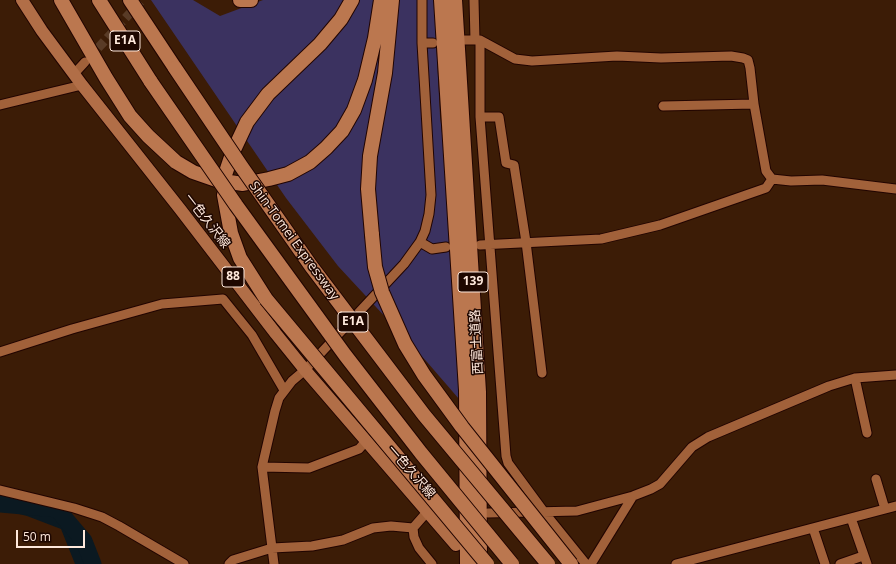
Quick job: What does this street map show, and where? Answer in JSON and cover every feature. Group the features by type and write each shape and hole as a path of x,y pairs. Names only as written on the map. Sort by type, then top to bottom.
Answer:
{"highway":[{"path":"60,0 130,116 148,136 176,162 193,172 216,180 243,184 288,174 310,162 342,131 354,110 365,80 375,38 381,0"},
{"name":"Shin-Tomei Expressway","path":"99,0 151,82 236,205 345,354 421,453 512,564"},
{"name":"Shin-Tomei Expressway","path":"130,0 241,166 311,266 424,415 548,564"},
{"path":"240,0 251,0"},
{"path":"226,172 232,154 247,122 268,94 320,44 341,19 352,0"},
{"path":"392,0 385,73 370,156 368,189 375,267 382,292 405,344 424,375 462,427 571,564"},
{"name":"西富士道路","path":"441,0 466,390 467,564"},
{"name":"西富士道路","path":"454,0 479,376 480,564"},
{"path":"224,195 231,233 240,258 266,299 487,564"}],"main road":[{"name":"一色久沢線","path":"22,0 42,31 82,85 305,370 456,545"}],"street":[{"path":"274,564 262,467 279,398 292,381 305,370 404,264 420,242 425,231 431,195 422,43 422,0"},
{"path":"474,0 480,117 506,456 508,463 544,512 586,564"},
{"path":"465,40 477,40 515,59 532,61 621,56 661,58 731,56 743,58 748,60 766,171 772,179 791,181 822,180 896,189"},
{"path":"422,43 433,43"},
{"path":"74,74 86,62"},
{"path":"0,105 82,85"},
{"path":"663,106 754,104"},
{"path":"480,117 499,117 506,163 514,164 526,242 542,373"},
{"path":"480,245 601,239 660,225 766,188 772,179"},
{"path":"420,242 432,249 446,248"},
{"path":"0,352 72,329 162,304 223,299 252,335 284,390"},
{"path":"488,513 577,511 633,496 660,484 692,447 708,438 829,386 855,378 896,375"},
{"path":"855,378 867,433"},
{"path":"262,467 309,468 359,449 366,442"},
{"path":"876,479 885,509"},
{"path":"0,490 74,508 102,517 184,564"},
{"path":"592,564 633,496"},
{"path":"676,564 896,506"},
{"path":"229,564 233,560 272,548 312,546 343,540 374,528 391,526 413,528 429,514 460,514"},
{"path":"840,564 865,560 851,518"},
{"path":"413,528 414,537 419,548 430,564"},
{"path":"813,528 825,564"}],"shaded area":[{"path":"151,0 193,0 220,16 263,0 434,0 440,116 446,166 459,399 427,362 338,266 286,198"},
{"path":"0,499 59,511 71,518 80,536 90,564 75,564 61,529 27,516 0,509"}],"waterway":[{"path":"0,504 57,509 84,541 93,564"}],"tunnel":[{"path":"89,58 142,0"}]}
